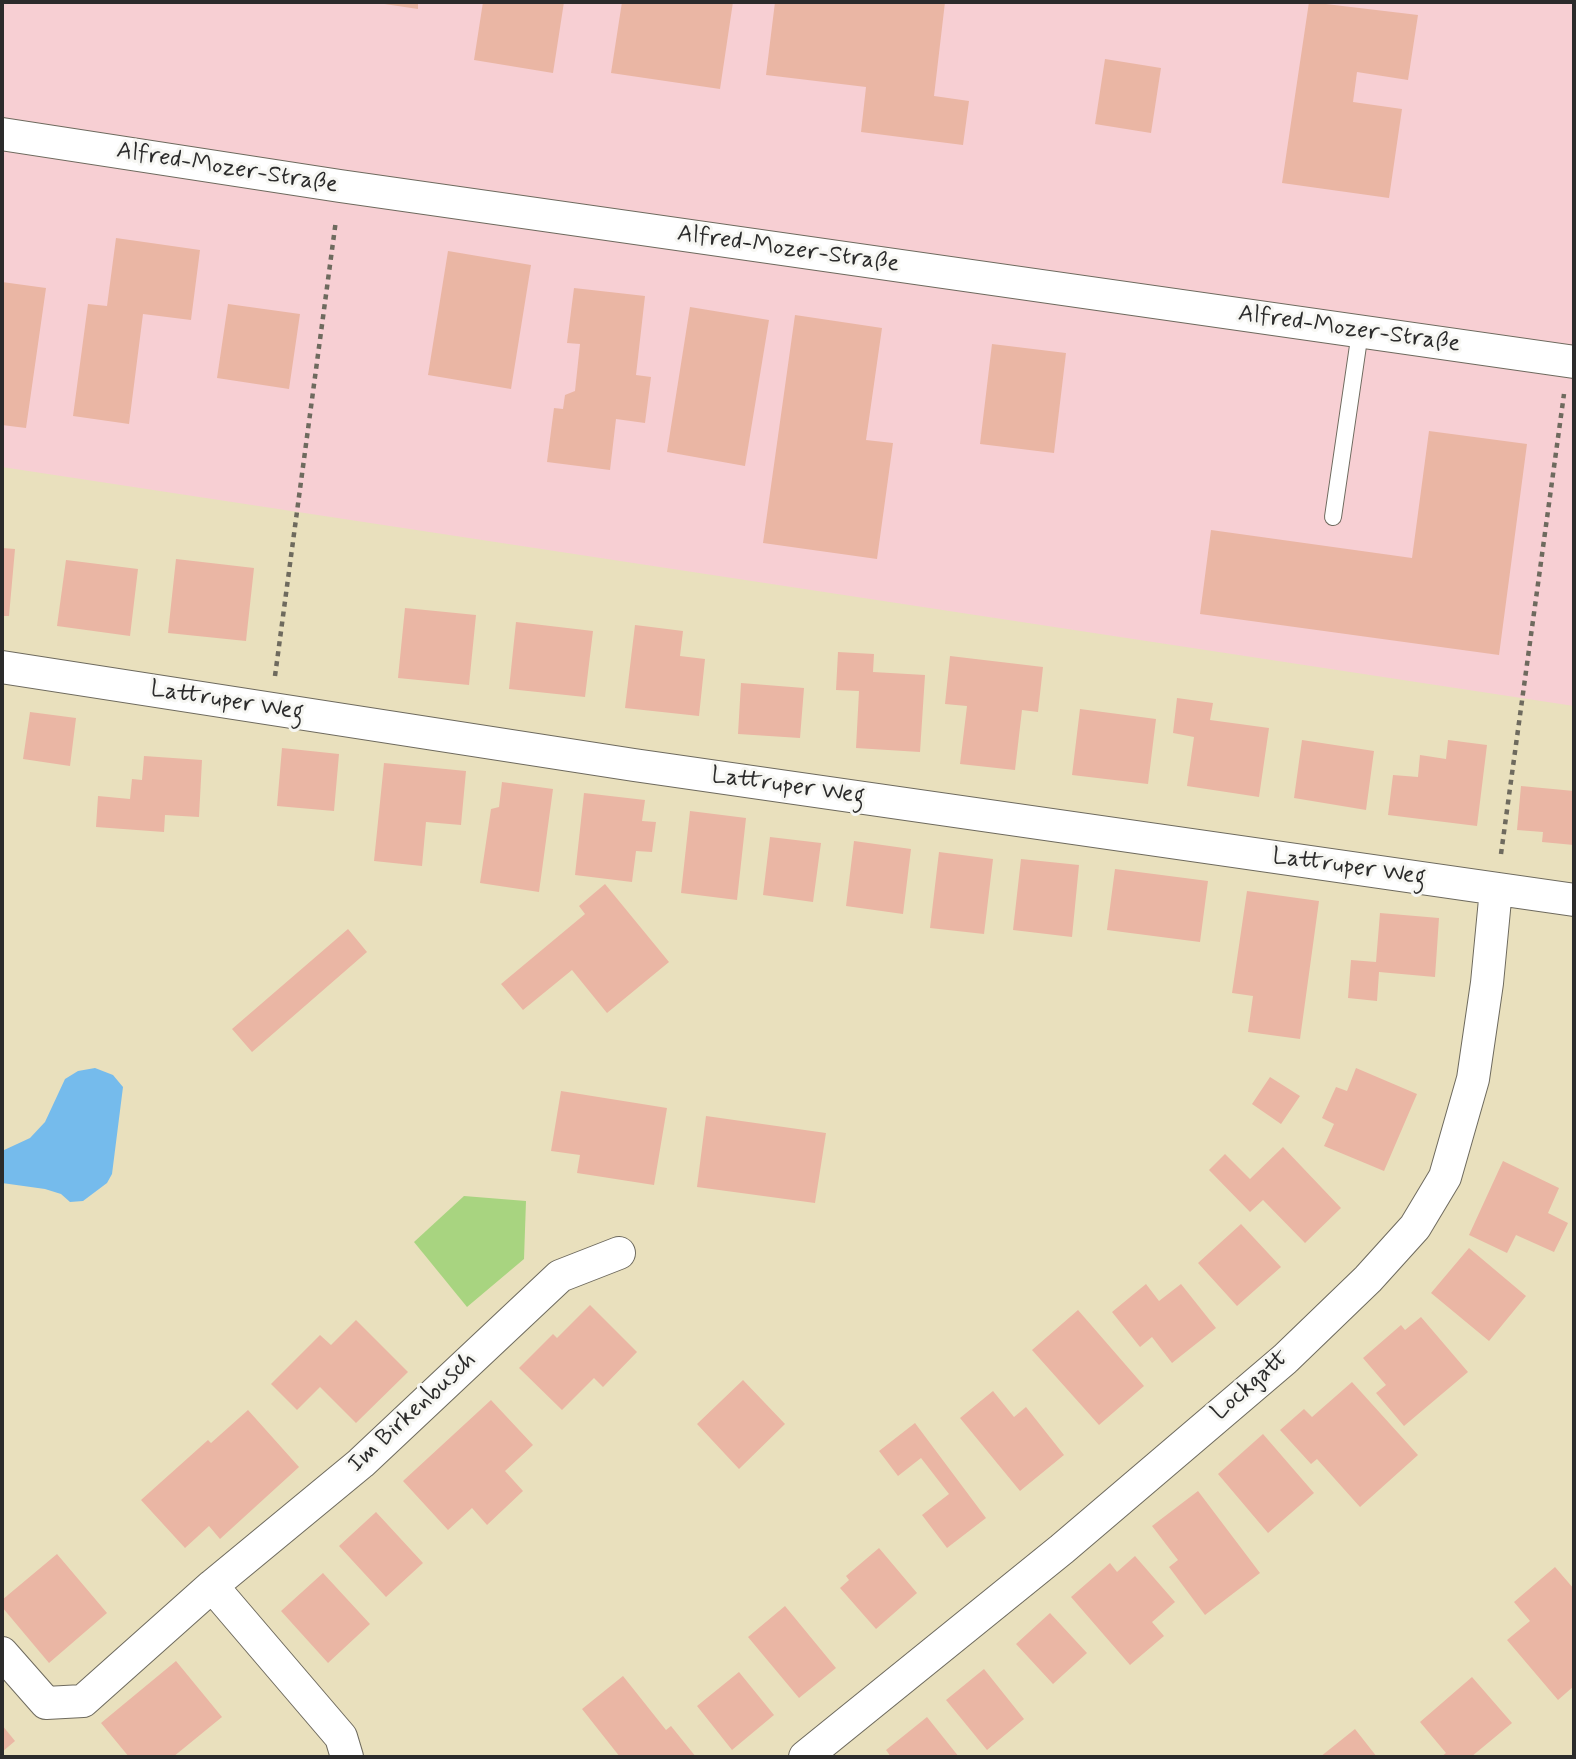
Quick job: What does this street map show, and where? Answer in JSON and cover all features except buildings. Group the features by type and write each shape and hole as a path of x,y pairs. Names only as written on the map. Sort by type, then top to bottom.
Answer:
{"street":[{"name":"Alfred-Mozer-Straße","path":"2,134 340,186 1571,362"},
{"name":"Lattruper Weg","path":"2,667 634,765 1574,900"},
{"name":"Lockgatt","path":"805,1757 1062,1549 1284,1359 1368,1279 1415,1227 1445,1177 1472,1079 1487,983 1496,890"},
{"name":"Im Birkenbusch","path":"2,1653 46,1703 83,1701 212,1586 361,1463 560,1276 619,1253"},
{"path":"212,1586 341,1737 347,1757"}],"lane":[{"path":"1334,517 1360,331"}],"path":[{"path":"271,708 340,186"},
{"path":"1496,890 1571,362"}],"shaded area":[{"path":"2,2 1574,2 1574,706 2,467"}],"green space":[{"path":"464,1196 526,1201 524,1259 467,1307 414,1242"}],"water":[{"path":"95,1068 113,1075 123,1087 112,1174 107,1183 83,1201 70,1202 61,1194 45,1189 2,1183 2,1151 30,1138 45,1122 65,1079 78,1071"}]}
